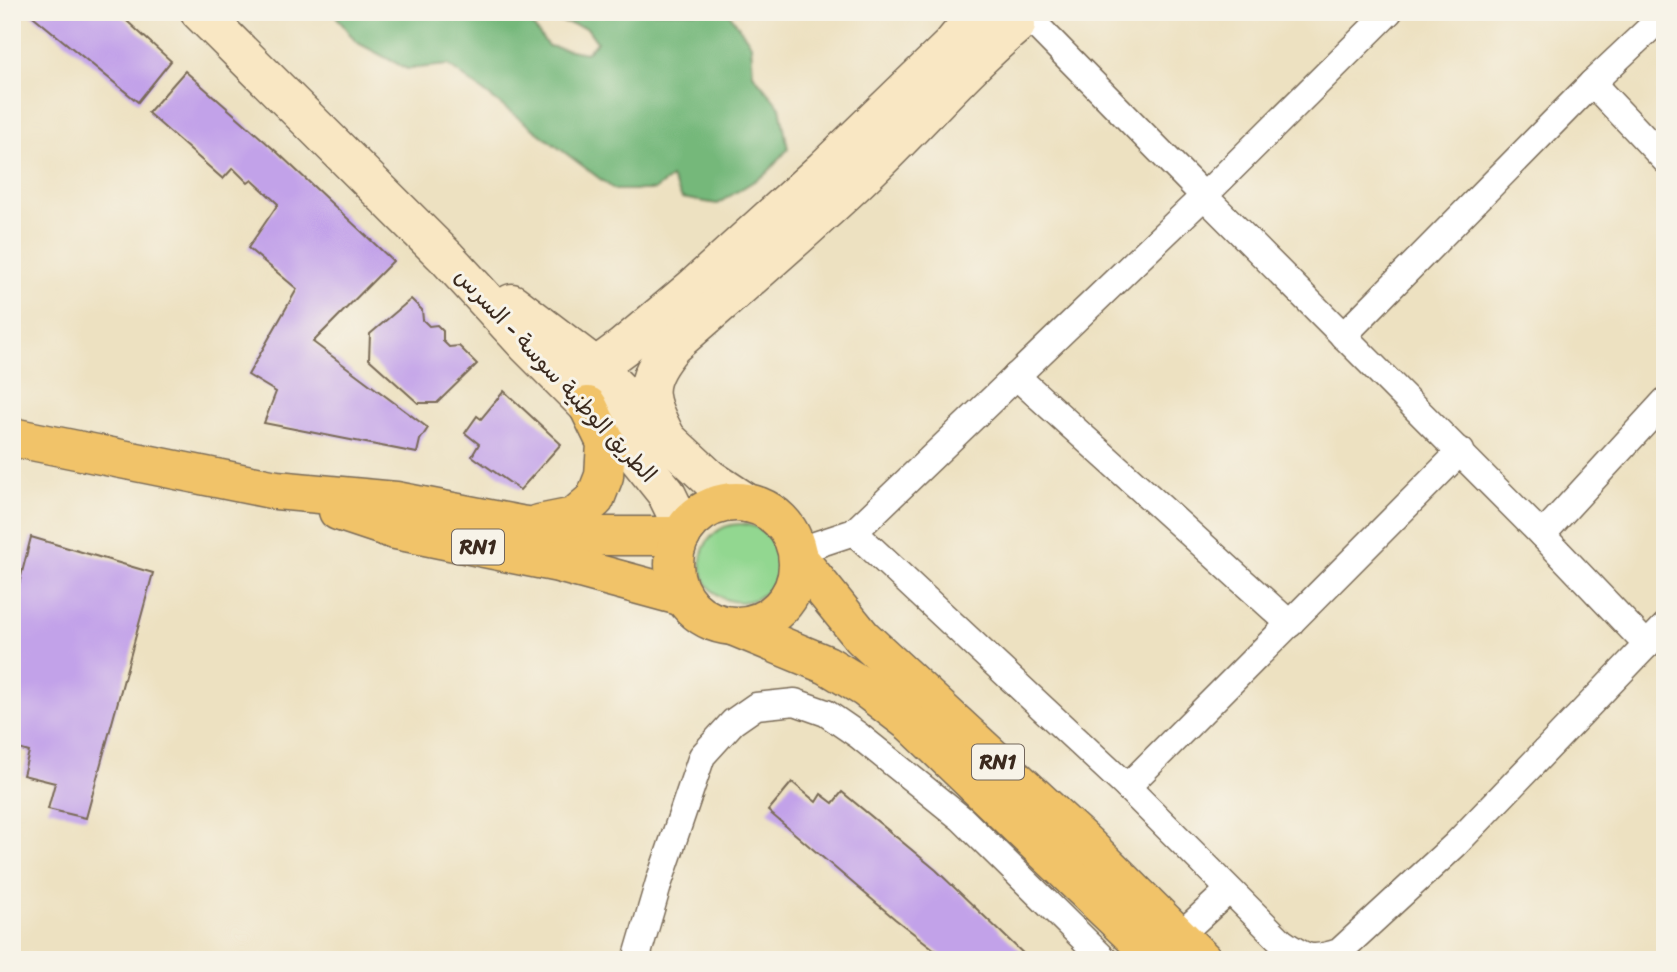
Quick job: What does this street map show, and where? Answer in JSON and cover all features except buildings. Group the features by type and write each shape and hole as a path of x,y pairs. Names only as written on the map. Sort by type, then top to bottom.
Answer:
{"main road":[{"name":"الطريق الوطنية سوسة - السرس","path":"200,12 447,258 647,469 666,494 682,533"},
{"path":"520,525 551,523 573,517 595,499 604,476 606,443 584,392 587,380 596,367 693,288 824,169 950,47 979,12"},
{"path":"667,439 651,407 649,384 657,364 672,346 891,148 1016,17"},
{"name":"الطريق الوطنية سوسة - السرس","path":"447,258 540,323 596,367 709,478 747,503"},
{"name":"RN1","path":"12,437 276,489 396,501 520,525 599,536 682,533"},
{"name":"RN1","path":"276,489 395,530 558,563 683,597 696,613 715,623 735,627 827,665 865,688 912,724 973,806 1180,952"},
{"path":"683,597 675,577 674,556 682,533 696,517 711,507 729,502 747,503"},
{"name":"RN1","path":"747,503 764,509 779,519 791,534 798,555 862,637 1086,844 1180,952"},
{"path":"735,627 756,624 775,614 789,598 797,579 798,555"}],"street":[{"path":"798,555 855,532 1204,196 1389,12"},
{"path":"1343,336 1592,83 1665,15"},
{"path":"855,532 1127,787 1282,942 1304,957 1319,958 1339,952 1455,845 1656,636 1542,535 1204,196 1016,17"},
{"path":"1592,83 1665,160"},
{"path":"1016,376 1290,624"},
{"path":"1542,535 1665,401"},
{"path":"1127,787 1461,452"},
{"path":"636,960 659,882 702,756 733,722 756,706 795,702 826,713 973,806 1105,960"},
{"path":"1180,952 1229,890"}],"green space":[{"path":"333,12 519,12 548,46 586,53 597,42 587,28 561,22 552,12 728,12 751,44 753,74 780,107 788,149 767,173 717,204 682,198 671,178 654,190 615,190 448,65 407,69 356,42"},
{"path":"740,524 755,527 768,535 776,548 779,563 776,578 768,591 755,599 740,602 725,599 712,591 704,578 701,563 704,548 712,535 725,527"}]}
